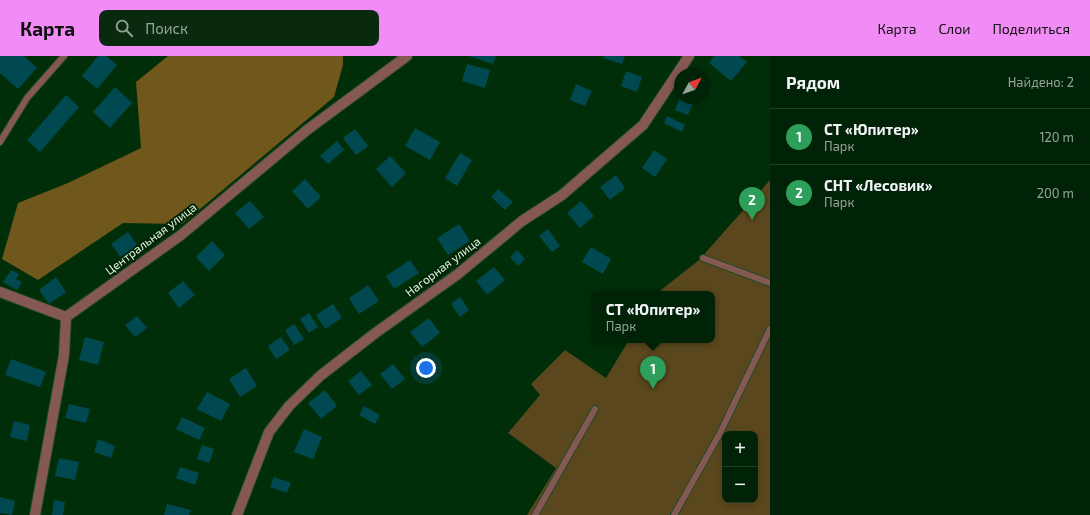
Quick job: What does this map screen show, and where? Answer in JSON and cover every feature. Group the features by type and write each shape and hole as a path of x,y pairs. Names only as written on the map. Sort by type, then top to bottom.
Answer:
{"street":[{"name":"Центральная улица","path":"66,317 181,235 307,130 407,56"},
{"name":"Нагорная улица","path":"237,515 269,432 289,406 320,376 368,339 458,274 522,221 562,195 643,125 689,56"},
{"path":"0,292 66,317 64,355 35,515"}],"lane":[{"path":"0,142 27,98 64,56"},
{"path":"703,258 770,283"},
{"path":"674,515 719,435 770,329"},
{"path":"535,515 595,409"}],"shaded area":[{"path":"168,56 343,56 343,65 334,97 182,224 123,223 38,280 2,259 18,203 68,183 141,148 136,82"},
{"path":"770,180 770,515 527,515 556,468 508,433 540,395 531,384 565,350 606,378 627,343 715,343 715,291 660,291 699,260"}],"building":[{"path":"0,56 24,56 37,68 18,89 0,73"},
{"path":"98,56 106,56 117,65 97,89 82,76"},
{"path":"469,56 496,56 493,64"},
{"path":"604,56 625,56 622,64 603,58"},
{"path":"714,56 739,56 747,62 731,81 709,63"},
{"path":"467,64 490,70 485,88 462,81"},
{"path":"626,71 642,77 637,92 621,86"},
{"path":"576,84 592,91 585,106 570,100"},
{"path":"115,87 132,103 110,128 93,112"},
{"path":"66,95 79,107 40,152 27,140"},
{"path":"678,104 693,104 688,115 675,110"},
{"path":"667,116 685,125 682,132 664,123"},
{"path":"415,128 440,142 430,160 405,146"},
{"path":"355,129 368,146 356,155 343,138"},
{"path":"337,141 344,150 328,164 320,156"},
{"path":"654,150 667,159 655,177 642,168"},
{"path":"460,153 472,160 457,186 445,178"},
{"path":"390,156 406,173 392,187 376,169"},
{"path":"616,175 625,188 610,200 600,187"},
{"path":"305,179 321,197 308,209 292,191"},
{"path":"498,189 513,202 505,210 491,197"},
{"path":"250,201 264,217 249,229 235,213"},
{"path":"581,201 594,216 580,228 567,213"},
{"path":"459,224 470,241 448,255 437,238"},
{"path":"548,229 560,246 552,252 539,236"},
{"path":"128,232 139,248 122,259 111,244"},
{"path":"212,241 225,255 209,271 196,257"},
{"path":"591,247 611,259 603,274 582,262"},
{"path":"517,250 525,259 518,266 510,257"},
{"path":"410,260 419,273 394,289 386,276"},
{"path":"494,267 505,280 487,295 476,281"},
{"path":"11,270 19,274 16,279 22,282 17,290 3,282"},
{"path":"56,277 66,292 49,304 39,290"},
{"path":"183,281 195,295 179,308 168,293"},
{"path":"368,285 379,301 359,314 349,298"},
{"path":"460,297 469,310 460,317 451,304"},
{"path":"333,304 342,318 325,329 316,315"},
{"path":"309,313 318,327 309,333 300,319"},
{"path":"137,316 147,328 135,337 125,325"},
{"path":"429,318 440,333 422,347 410,332"},
{"path":"294,324 304,339 294,345 285,330"},
{"path":"85,337 104,342 98,365 79,360"},
{"path":"281,337 290,350 276,359 268,346"},
{"path":"11,359 46,372 40,387 5,375"},
{"path":"393,364 405,379 392,389 380,374"},
{"path":"246,368 257,386 240,397 229,379"},
{"path":"361,371 372,385 359,395 348,381"},
{"path":"325,390 337,406 321,419 308,403"},
{"path":"207,392 230,404 221,421 197,409"},
{"path":"69,404 90,409 86,423 65,418"},
{"path":"364,406 380,415 375,424 359,415"},
{"path":"182,417 205,428 199,440 176,429"},
{"path":"14,421 30,425 27,441 10,437"},
{"path":"304,429 322,437 313,459 294,452"},
{"path":"98,439 115,446 111,458 94,452"},
{"path":"202,445 214,449 209,463 197,459"},
{"path":"59,458 79,462 75,480 55,476"},
{"path":"180,467 199,473 195,485 176,478"},
{"path":"274,477 291,483 287,493 270,487"},
{"path":"0,497 15,501 12,515 0,513"},
{"path":"54,500 65,502 63,515 52,515"},
{"path":"167,504 191,510 189,515 164,515"}],"place":[{"name":"СНТ «Лесовик»","path":"752,220"},
{"name":"СТ «Юпитер»","path":"653,389"}]}
